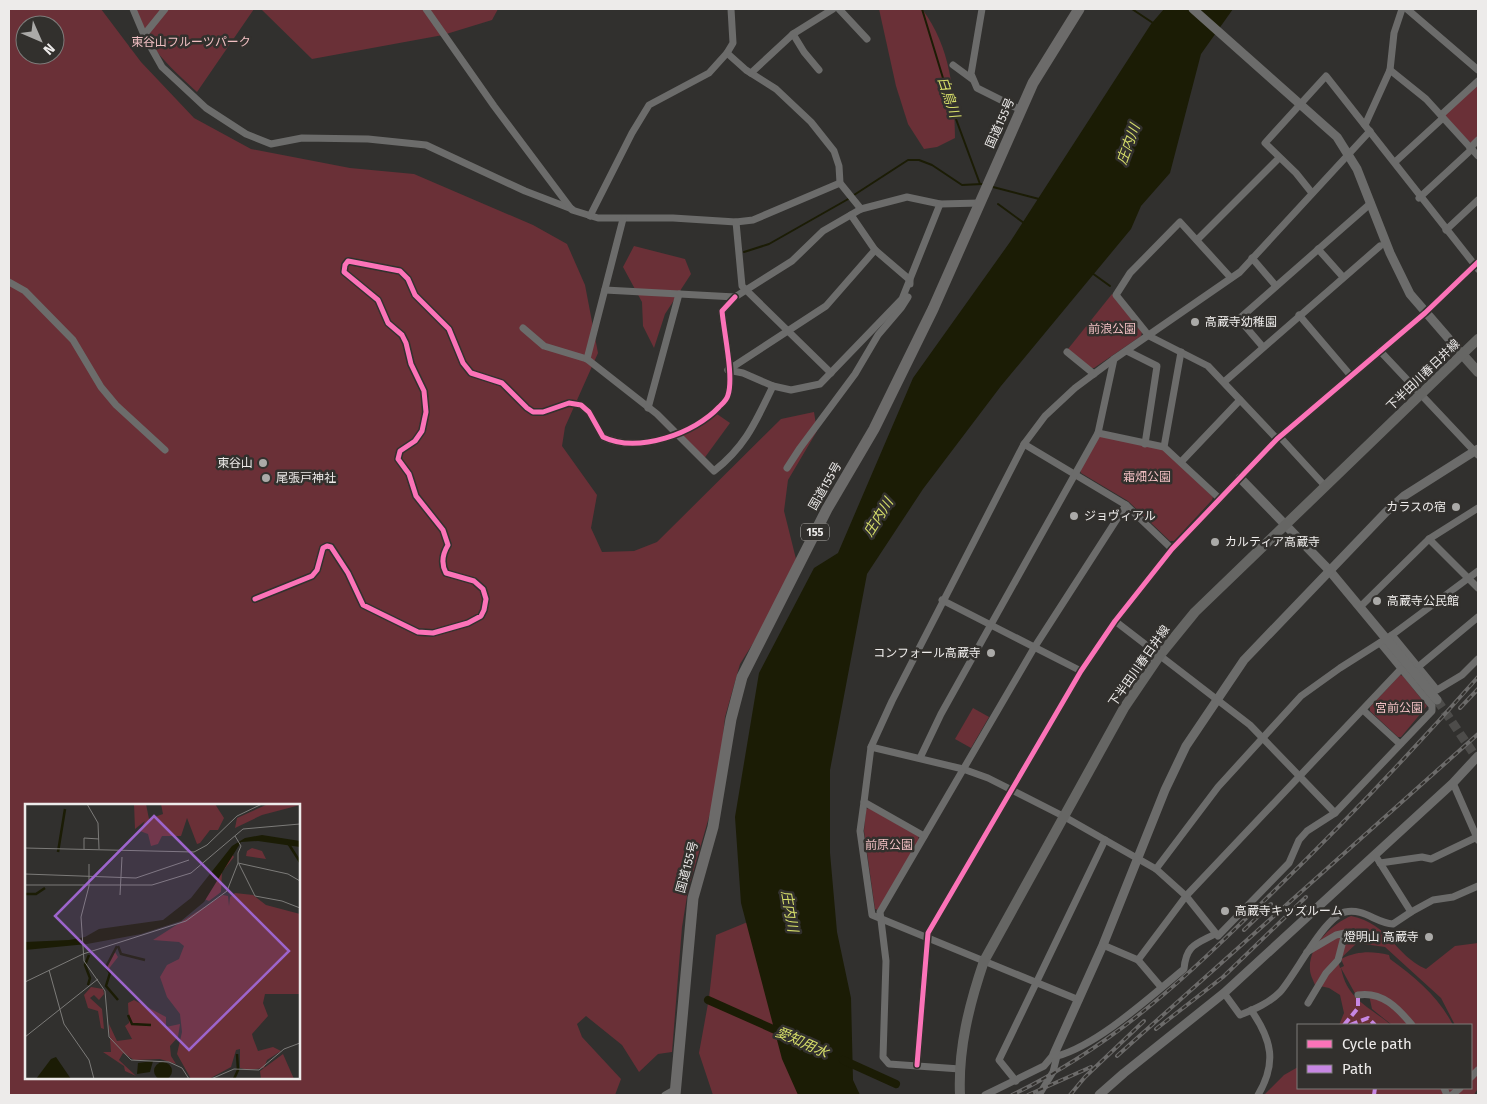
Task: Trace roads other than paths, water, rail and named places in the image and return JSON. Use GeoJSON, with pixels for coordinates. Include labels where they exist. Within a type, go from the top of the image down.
{"type":"FeatureCollection","features":[{"type":"Feature","properties":{"kind":"highway","name":"国道155号"},"geometry":{"type":"LineString","coordinates":[[671,1094],[691,906],[698,875],[713,827],[731,719],[742,677],[818,526],[874,429],[933,309],[1038,75],[1078,9]]}},
{"type":"Feature","properties":{"kind":"main road","name":"下半田川春日井線"},"geometry":{"type":"LineString","coordinates":[[960,1095],[960,1069],[967,1016],[984,962],[1124,708],[1160,655],[1195,612],[1478,339]]}},
{"type":"Feature","properties":{"kind":"main road"},"geometry":{"type":"LineString","coordinates":[[1462,354],[1478,372]]}},
{"type":"Feature","properties":{"kind":"street"},"geometry":{"type":"LineString","coordinates":[[133,9],[144,35],[162,67],[206,108],[246,134],[271,144],[302,138],[358,139],[426,145],[525,191],[572,210],[590,216],[623,219],[673,218],[736,222],[753,220],[840,183]]}},
{"type":"Feature","properties":{"kind":"street"},"geometry":{"type":"LineString","coordinates":[[144,35],[165,9]]}},
{"type":"Feature","properties":{"kind":"street"},"geometry":{"type":"LineString","coordinates":[[426,9],[494,106],[572,210]]}},
{"type":"Feature","properties":{"kind":"street"},"geometry":{"type":"LineString","coordinates":[[590,216],[628,141],[649,105],[709,73],[727,53],[733,44],[731,9]]}},
{"type":"Feature","properties":{"kind":"street"},"geometry":{"type":"LineString","coordinates":[[751,73],[793,34],[834,9]]}},
{"type":"Feature","properties":{"kind":"street"},"geometry":{"type":"LineString","coordinates":[[839,9],[867,39]]}},
{"type":"Feature","properties":{"kind":"street"},"geometry":{"type":"LineString","coordinates":[[982,9],[971,74],[972,79],[977,88],[1021,110]]}},
{"type":"Feature","properties":{"kind":"street"},"geometry":{"type":"LineString","coordinates":[[1193,9],[1337,137],[1349,153],[1390,253],[1410,294],[1462,354]]}},
{"type":"Feature","properties":{"kind":"street"},"geometry":{"type":"LineString","coordinates":[[1365,125],[1390,70],[1394,32],[1402,9]]}},
{"type":"Feature","properties":{"kind":"street"},"geometry":{"type":"LineString","coordinates":[[1407,9],[1478,70]]}},
{"type":"Feature","properties":{"kind":"street"},"geometry":{"type":"LineString","coordinates":[[793,34],[804,52],[820,70]]}},
{"type":"Feature","properties":{"kind":"street"},"geometry":{"type":"LineString","coordinates":[[727,53],[786,98],[829,143],[837,159],[840,183],[858,206]]}},
{"type":"Feature","properties":{"kind":"street"},"geometry":{"type":"LineString","coordinates":[[953,65],[972,79]]}},
{"type":"Feature","properties":{"kind":"street"},"geometry":{"type":"LineString","coordinates":[[1390,70],[1407,82],[1442,116],[1478,156]]}},
{"type":"Feature","properties":{"kind":"street"},"geometry":{"type":"LineString","coordinates":[[917,1065],[928,933],[1081,670],[1115,621],[1172,549],[1279,438],[1477,266],[1419,197],[1395,162],[1326,76],[1302,105],[1264,143],[1296,173],[1312,193]]}},
{"type":"Feature","properties":{"kind":"street"},"geometry":{"type":"LineString","coordinates":[[1395,162],[1478,81]]}},
{"type":"Feature","properties":{"kind":"street"},"geometry":{"type":"LineString","coordinates":[[1079,1000],[872,915],[860,831],[871,747],[942,600],[1024,444],[1045,416],[1114,359],[1231,278],[1252,258],[1370,131]]}},
{"type":"Feature","properties":{"kind":"street"},"geometry":{"type":"LineString","coordinates":[[1419,197],[1478,140]]}},
{"type":"Feature","properties":{"kind":"street"},"geometry":{"type":"LineString","coordinates":[[1197,240],[1279,158]]}},
{"type":"Feature","properties":{"kind":"street"},"geometry":{"type":"LineString","coordinates":[[255,599],[312,576],[317,570],[323,548],[327,546],[331,547],[348,574],[363,605],[411,630],[425,633],[444,630],[474,621],[481,616],[484,610],[486,599],[483,589],[474,581],[446,573],[443,567],[444,552],[448,545],[443,530],[416,496],[408,474],[398,459],[400,452],[415,441],[422,431],[426,412],[424,391],[411,364],[402,335],[388,323],[378,300],[344,272],[344,265],[348,261],[400,272],[408,279],[415,295],[449,329],[467,369],[471,373],[502,383],[533,412],[543,412],[569,403],[581,405],[589,412],[603,437],[609,440],[645,443],[701,424],[728,398],[731,385],[722,311],[735,296],[792,261],[823,231],[851,215],[858,206],[907,197],[940,204],[980,203]]}},
{"type":"Feature","properties":{"kind":"street"},"geometry":{"type":"LineString","coordinates":[[1446,230],[1478,200]]}},
{"type":"Feature","properties":{"kind":"street"},"geometry":{"type":"LineString","coordinates":[[1263,347],[1239,319],[1371,203]]}},
{"type":"Feature","properties":{"kind":"street"},"geometry":{"type":"LineString","coordinates":[[728,370],[743,373],[774,386],[791,390],[820,384],[902,299],[940,204]]}},
{"type":"Feature","properties":{"kind":"street"},"geometry":{"type":"LineString","coordinates":[[787,468],[855,374],[878,335],[906,301],[910,289],[910,280],[875,250],[851,215]]}},
{"type":"Feature","properties":{"kind":"street"},"geometry":{"type":"LineString","coordinates":[[587,359],[623,219]]}},
{"type":"Feature","properties":{"kind":"street"},"geometry":{"type":"LineString","coordinates":[[736,222],[742,286],[744,290],[789,330],[831,373]]}},
{"type":"Feature","properties":{"kind":"street"},"geometry":{"type":"LineString","coordinates":[[1231,278],[1180,222],[1130,273],[1116,295],[1148,336],[1208,366],[1325,486]]}},
{"type":"Feature","properties":{"kind":"street"},"geometry":{"type":"LineString","coordinates":[[1224,382],[1380,246]]}},
{"type":"Feature","properties":{"kind":"street"},"geometry":{"type":"LineString","coordinates":[[1318,249],[1343,278]]}},
{"type":"Feature","properties":{"kind":"street"},"geometry":{"type":"LineString","coordinates":[[728,370],[826,306],[875,250]]}},
{"type":"Feature","properties":{"kind":"street"},"geometry":{"type":"LineString","coordinates":[[1252,258],[1276,286]]}},
{"type":"Feature","properties":{"kind":"street"},"geometry":{"type":"LineString","coordinates":[[9,282],[25,291],[73,340],[101,387],[164,450]]}},
{"type":"Feature","properties":{"kind":"street"},"geometry":{"type":"LineString","coordinates":[[605,290],[735,296]]}},
{"type":"Feature","properties":{"kind":"street"},"geometry":{"type":"LineString","coordinates":[[648,408],[679,294]]}},
{"type":"Feature","properties":{"kind":"street"},"geometry":{"type":"LineString","coordinates":[[1299,315],[1351,376]]}},
{"type":"Feature","properties":{"kind":"street"},"geometry":{"type":"LineString","coordinates":[[523,328],[544,346],[587,359],[648,408],[714,471],[728,460],[747,439],[774,386]]}},
{"type":"Feature","properties":{"kind":"street"},"geometry":{"type":"LineString","coordinates":[[1127,351],[1157,366],[1145,444]]}},
{"type":"Feature","properties":{"kind":"street"},"geometry":{"type":"LineString","coordinates":[[1039,1095],[1053,1072],[1056,1055],[1104,945],[1165,790],[1186,746],[1217,697],[1244,660],[1404,496],[1477,452],[1380,351]]}},
{"type":"Feature","properties":{"kind":"street"},"geometry":{"type":"LineString","coordinates":[[1067,352],[1094,374]]}},
{"type":"Feature","properties":{"kind":"street"},"geometry":{"type":"LineString","coordinates":[[1164,447],[1180,352]]}},
{"type":"Feature","properties":{"kind":"street"},"geometry":{"type":"LineString","coordinates":[[920,758],[941,714],[1098,433],[1114,359]]}},
{"type":"Feature","properties":{"kind":"street"},"geometry":{"type":"LineString","coordinates":[[1181,462],[1240,400]]}},
{"type":"Feature","properties":{"kind":"street"},"geometry":{"type":"LineString","coordinates":[[1098,433],[1164,447],[1220,500]]}},
{"type":"Feature","properties":{"kind":"street"},"geometry":{"type":"LineString","coordinates":[[1024,444],[1126,505],[1172,549]]}},
{"type":"Feature","properties":{"kind":"street"},"geometry":{"type":"LineString","coordinates":[[1240,478],[1330,570],[1436,700]]}},
{"type":"Feature","properties":{"kind":"street"},"geometry":{"type":"LineString","coordinates":[[960,1069],[889,1064],[883,1056],[886,961],[880,912],[1034,648],[1126,505]]}},
{"type":"Feature","properties":{"kind":"street"},"geometry":{"type":"LineString","coordinates":[[1360,607],[1429,539],[1476,510],[1478,518]]}},
{"type":"Feature","properties":{"kind":"street"},"geometry":{"type":"LineString","coordinates":[[1429,539],[1478,588]]}},
{"type":"Feature","properties":{"kind":"street"},"geometry":{"type":"LineString","coordinates":[[1156,869],[1218,787],[1301,696],[1340,668],[1386,639],[1478,571]]}},
{"type":"Feature","properties":{"kind":"street"},"geometry":{"type":"LineString","coordinates":[[942,600],[1081,670]]}},
{"type":"Feature","properties":{"kind":"street"},"geometry":{"type":"LineString","coordinates":[[1418,667],[1478,617]]}},
{"type":"Feature","properties":{"kind":"street"},"geometry":{"type":"LineString","coordinates":[[1115,621],[1217,697],[1264,737],[1335,813]]}},
{"type":"Feature","properties":{"kind":"street"},"geometry":{"type":"LineString","coordinates":[[1386,639],[1418,667],[1437,690],[1462,675],[1478,659]]}},
{"type":"Feature","properties":{"kind":"street"},"geometry":{"type":"LineString","coordinates":[[986,1095],[1044,1066],[1056,1055],[1070,1052],[1099,1034],[1184,969],[1185,954],[1193,946],[1215,934],[1218,936],[1289,863],[1299,840],[1307,831],[1335,813],[1432,711],[1432,706],[1401,669],[1386,639]]}},
{"type":"Feature","properties":{"kind":"street"},"geometry":{"type":"LineString","coordinates":[[1138,960],[1186,896],[1401,669]]}},
{"type":"Feature","properties":{"kind":"street"},"geometry":{"type":"LineString","coordinates":[[1363,710],[1400,744]]}},
{"type":"Feature","properties":{"kind":"street"},"geometry":{"type":"LineString","coordinates":[[871,747],[963,769],[1013,789],[1063,816],[1156,869],[1186,896],[1215,934]]}},
{"type":"Feature","properties":{"kind":"street"},"geometry":{"type":"LineString","coordinates":[[1099,1095],[1224,993],[1377,859],[1478,756]]}},
{"type":"Feature","properties":{"kind":"street"},"geometry":{"type":"LineString","coordinates":[[1377,859],[1422,857],[1431,859],[1478,839],[1453,783]]}},
{"type":"Feature","properties":{"kind":"street"},"geometry":{"type":"LineString","coordinates":[[864,802],[924,836]]}},
{"type":"Feature","properties":{"kind":"street"},"geometry":{"type":"LineString","coordinates":[[1016,1081],[999,1060],[1034,982],[1104,840]]}},
{"type":"Feature","properties":{"kind":"street"},"geometry":{"type":"LineString","coordinates":[[1377,859],[1410,912]]}},
{"type":"Feature","properties":{"kind":"street"},"geometry":{"type":"LineString","coordinates":[[1224,993],[1240,1015],[1269,1002],[1280,992],[1307,952],[1337,915],[1355,911],[1393,924],[1410,912],[1433,900],[1453,897],[1478,886]]}},
{"type":"Feature","properties":{"kind":"street"},"geometry":{"type":"LineString","coordinates":[[1307,952],[1336,935],[1345,933],[1340,963],[1326,973],[1308,1003]]}},
{"type":"Feature","properties":{"kind":"street"},"geometry":{"type":"LineString","coordinates":[[1104,945],[1138,960],[1161,987]]}},
{"type":"Feature","properties":{"kind":"street"},"geometry":{"type":"LineString","coordinates":[[1358,995],[1371,993],[1386,1001],[1411,1024]]}},
{"type":"Feature","properties":{"kind":"street"},"geometry":{"type":"LineString","coordinates":[[1251,1010],[1263,1027],[1270,1046],[1267,1077],[1258,1095]]}},
{"type":"Feature","properties":{"kind":"water","name":"庄内川"},"geometry":{"type":"Polygon","coordinates":[[[1164,9],[1233,9],[1201,54],[1170,173],[1141,206],[1131,229],[1001,386],[923,489],[867,574],[830,770],[830,853],[837,932],[851,998],[853,1080],[860,1095],[798,1095],[782,1059],[741,903],[735,817],[759,673],[814,568],[838,553],[913,378],[1010,242],[1151,24],[1164,9]]]}},
{"type":"Feature","properties":{"kind":"waterway","name":"白鳥川"},"geometry":{"type":"LineString","coordinates":[[922,9],[953,111],[980,184]]}},
{"type":"Feature","properties":{"kind":"waterway"},"geometry":{"type":"LineString","coordinates":[[1132,9],[1153,23]]}},
{"type":"Feature","properties":{"kind":"waterway"},"geometry":{"type":"LineString","coordinates":[[854,195],[908,160],[919,160],[932,165],[962,185],[982,184]]}},
{"type":"Feature","properties":{"kind":"waterway","name":"白鳥川"},"geometry":{"type":"LineString","coordinates":[[993,187],[1039,199]]}},
{"type":"Feature","properties":{"kind":"waterway"},"geometry":{"type":"LineString","coordinates":[[744,252],[769,244],[850,198]]}},
{"type":"Feature","properties":{"kind":"waterway"},"geometry":{"type":"LineString","coordinates":[[998,204],[1024,223]]}},
{"type":"Feature","properties":{"kind":"waterway"},"geometry":{"type":"LineString","coordinates":[[1092,273],[1110,286]]}},
{"type":"Feature","properties":{"kind":"waterway","name":"愛知用水"},"geometry":{"type":"LineString","coordinates":[[708,1000],[782,1033]]}},
{"type":"Feature","properties":{"kind":"waterway","name":"愛知用水"},"geometry":{"type":"LineString","coordinates":[[843,1060],[896,1084]]}},
{"type":"Feature","properties":{"kind":"tunnel"},"geometry":{"type":"LineString","coordinates":[[1437,700],[1478,760]]}},
{"type":"Feature","properties":{"kind":"railway"},"geometry":{"type":"LineString","coordinates":[[1012,1095],[1086,1053],[1150,1006],[1180,980],[1297,869],[1428,733],[1478,677]]}},
{"type":"Feature","properties":{"kind":"railway"},"geometry":{"type":"LineString","coordinates":[[1460,708],[1478,689]]}},
{"type":"Feature","properties":{"kind":"railway"},"geometry":{"type":"LineString","coordinates":[[1117,1056],[1478,734]]}},
{"type":"Feature","properties":{"kind":"railway"},"geometry":{"type":"LineString","coordinates":[[1156,1029],[1223,977],[1306,897]]}},
{"type":"Feature","properties":{"kind":"railway"},"geometry":{"type":"LineString","coordinates":[[1244,930],[1271,904]]}},
{"type":"Feature","properties":{"kind":"railway"},"geometry":{"type":"LineString","coordinates":[[1070,1095],[1085,1077],[1144,1021]]}},
{"type":"Feature","properties":{"kind":"railway"},"geometry":{"type":"LineString","coordinates":[[1028,1095],[1091,1067]]}},
{"type":"Feature","properties":{"kind":"place","name":"高蔵寺幼稚園"},"geometry":{"type":"Point","coordinates":[1195,322]}},
{"type":"Feature","properties":{"kind":"place","name":"東谷山"},"geometry":{"type":"Point","coordinates":[263,463]}},
{"type":"Feature","properties":{"kind":"place","name":"尾張戸神社"},"geometry":{"type":"Point","coordinates":[266,478]}},
{"type":"Feature","properties":{"kind":"place","name":"カラスの宿"},"geometry":{"type":"Point","coordinates":[1456,507]}},
{"type":"Feature","properties":{"kind":"place","name":"ジョヴィアル"},"geometry":{"type":"Point","coordinates":[1074,516]}},
{"type":"Feature","properties":{"kind":"place","name":"カルティア高蔵寺"},"geometry":{"type":"Point","coordinates":[1215,542]}},
{"type":"Feature","properties":{"kind":"place","name":"高蔵寺公民館"},"geometry":{"type":"Point","coordinates":[1377,601]}},
{"type":"Feature","properties":{"kind":"place","name":"コンフォール高蔵寺"},"geometry":{"type":"Point","coordinates":[991,653]}},
{"type":"Feature","properties":{"kind":"place","name":"高蔵寺キッズルーム"},"geometry":{"type":"Point","coordinates":[1225,911]}},
{"type":"Feature","properties":{"kind":"place","name":"燈明山 高蔵寺"},"geometry":{"type":"Point","coordinates":[1429,937]}},
{"type":"Feature","properties":{"kind":"park label","name":"東谷山フルーツパーク"},"geometry":{"type":"Point","coordinates":[191,42]}},
{"type":"Feature","properties":{"kind":"park label","name":"前浪公園"},"geometry":{"type":"Point","coordinates":[1112,329]}},
{"type":"Feature","properties":{"kind":"park label","name":"霜畑公園"},"geometry":{"type":"Point","coordinates":[1147,477]}},
{"type":"Feature","properties":{"kind":"park label","name":"宮前公園"},"geometry":{"type":"Point","coordinates":[1399,708]}},
{"type":"Feature","properties":{"kind":"park label","name":"前原公園"},"geometry":{"type":"Point","coordinates":[889,845]}}]}
